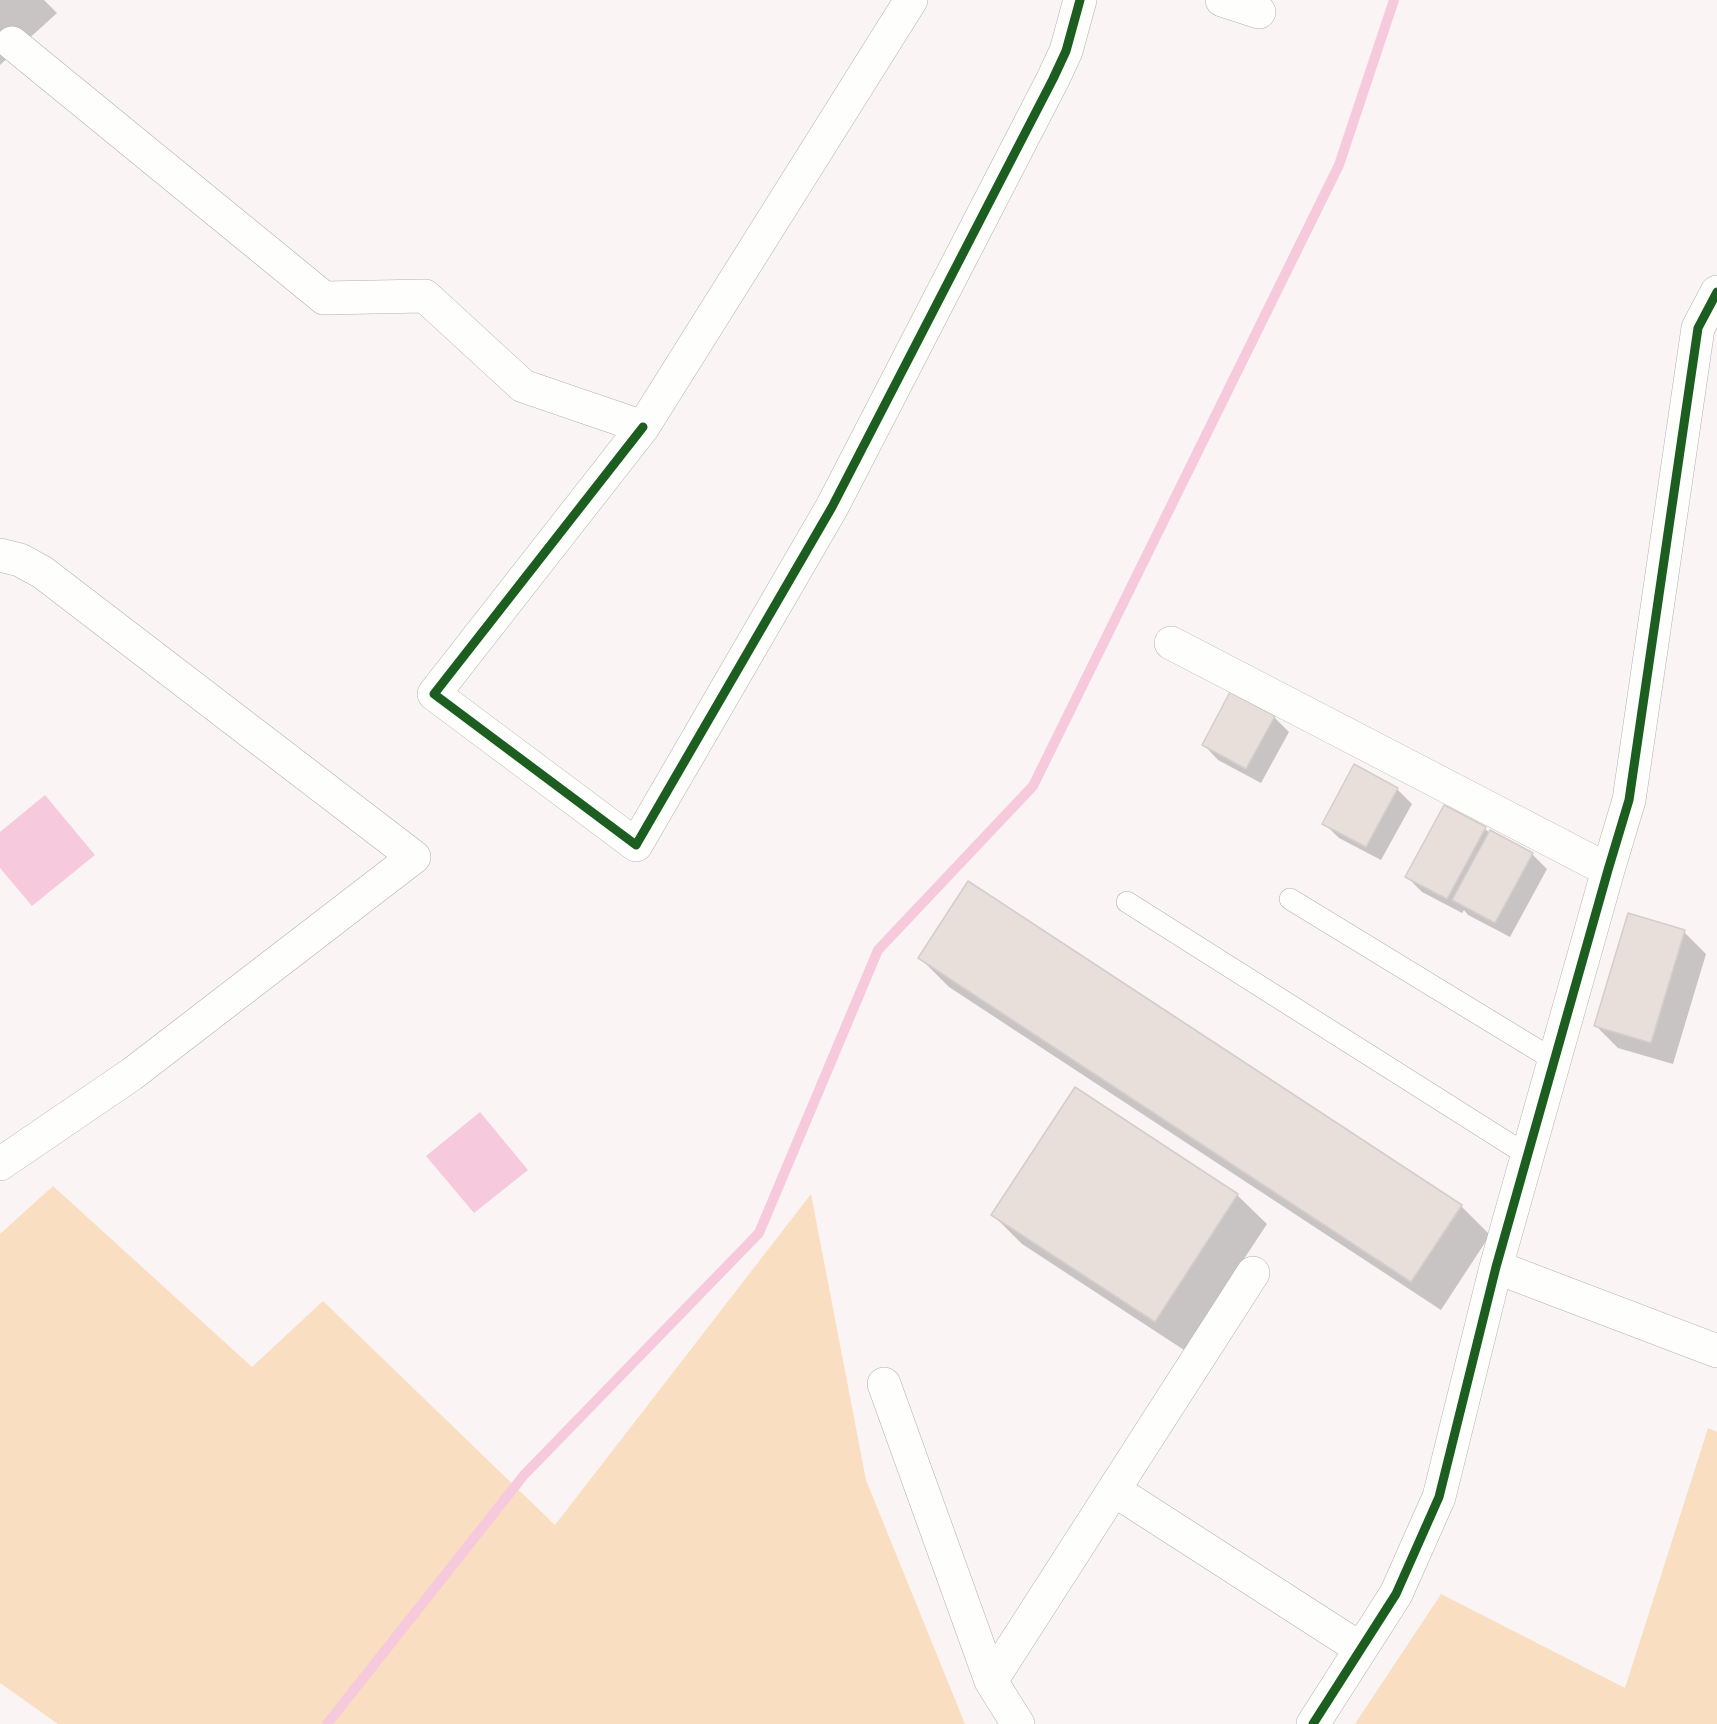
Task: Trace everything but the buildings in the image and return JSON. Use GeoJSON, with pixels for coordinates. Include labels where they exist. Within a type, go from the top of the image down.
{"type":"FeatureCollection","features":[{"type":"Feature","properties":{"kind":"street"},"geometry":{"type":"LineString","coordinates":[[911,0],[643,427],[434,694],[636,845],[832,507],[1053,79],[1066,51],[1080,0]]}},
{"type":"Feature","properties":{"kind":"street"},"geometry":{"type":"LineString","coordinates":[[1222,0],[1259,12]]}},
{"type":"Feature","properties":{"kind":"street"},"geometry":{"type":"LineString","coordinates":[[12,43],[324,298],[425,296],[523,386],[643,427]]}},
{"type":"Feature","properties":{"kind":"street"},"geometry":{"type":"LineString","coordinates":[[1313,1724],[1396,1594],[1439,1497],[1496,1267],[1629,800],[1698,328],[1717,292]]}},
{"type":"Feature","properties":{"kind":"street"},"geometry":{"type":"LineString","coordinates":[[0,555],[20,560],[42,572],[414,857],[132,1074],[0,1164]]}},
{"type":"Feature","properties":{"kind":"street"},"geometry":{"type":"LineString","coordinates":[[1171,643],[1608,870]]}},
{"type":"Feature","properties":{"kind":"street"},"geometry":{"type":"LineString","coordinates":[[1496,1267],[1717,1351]]}},
{"type":"Feature","properties":{"kind":"street"},"geometry":{"type":"LineString","coordinates":[[992,1681],[1253,1273]]}},
{"type":"Feature","properties":{"kind":"street"},"geometry":{"type":"LineString","coordinates":[[884,1384],[992,1681],[1018,1724]]}},
{"type":"Feature","properties":{"kind":"street"},"geometry":{"type":"LineString","coordinates":[[1114,1490],[1361,1649]]}},
{"type":"Feature","properties":{"kind":"lane"},"geometry":{"type":"LineString","coordinates":[[1290,899],[1554,1060]]}},
{"type":"Feature","properties":{"kind":"lane"},"geometry":{"type":"LineString","coordinates":[[1127,902],[1527,1155]]}},
{"type":"Feature","properties":{"kind":"shaded area"},"geometry":{"type":"Polygon","coordinates":[[[45,795],[95,855],[32,906],[0,868],[0,832],[45,795]]]}},
{"type":"Feature","properties":{"kind":"shaded area"},"geometry":{"type":"Polygon","coordinates":[[[480,1112],[528,1170],[474,1213],[426,1156],[480,1112]]]}},
{"type":"Feature","properties":{"kind":"shaded area"},"geometry":{"type":"Polygon","coordinates":[[[53,1186],[252,1367],[323,1301],[555,1525],[811,1194],[866,1480],[965,1724],[58,1724],[0,1683],[0,1234],[53,1186]]]}},
{"type":"Feature","properties":{"kind":"shaded area"},"geometry":{"type":"Polygon","coordinates":[[[1708,1428],[1717,1432],[1717,1724],[1355,1724],[1441,1594],[1625,1688],[1708,1428]]]}},
{"type":"Feature","properties":{"kind":"waterway"},"geometry":{"type":"LineString","coordinates":[[327,1724],[524,1475],[759,1233],[878,950],[1033,786],[1339,165],[1394,0]]}},
{"type":"Feature","properties":{"kind":"cycle path"},"geometry":{"type":"LineString","coordinates":[[643,427],[434,694],[636,845],[832,507],[1053,79],[1066,51],[1080,0]]}},
{"type":"Feature","properties":{"kind":"cycle path"},"geometry":{"type":"LineString","coordinates":[[1313,1724],[1396,1594],[1439,1497],[1496,1267],[1629,800],[1698,328],[1717,292]]}}]}
